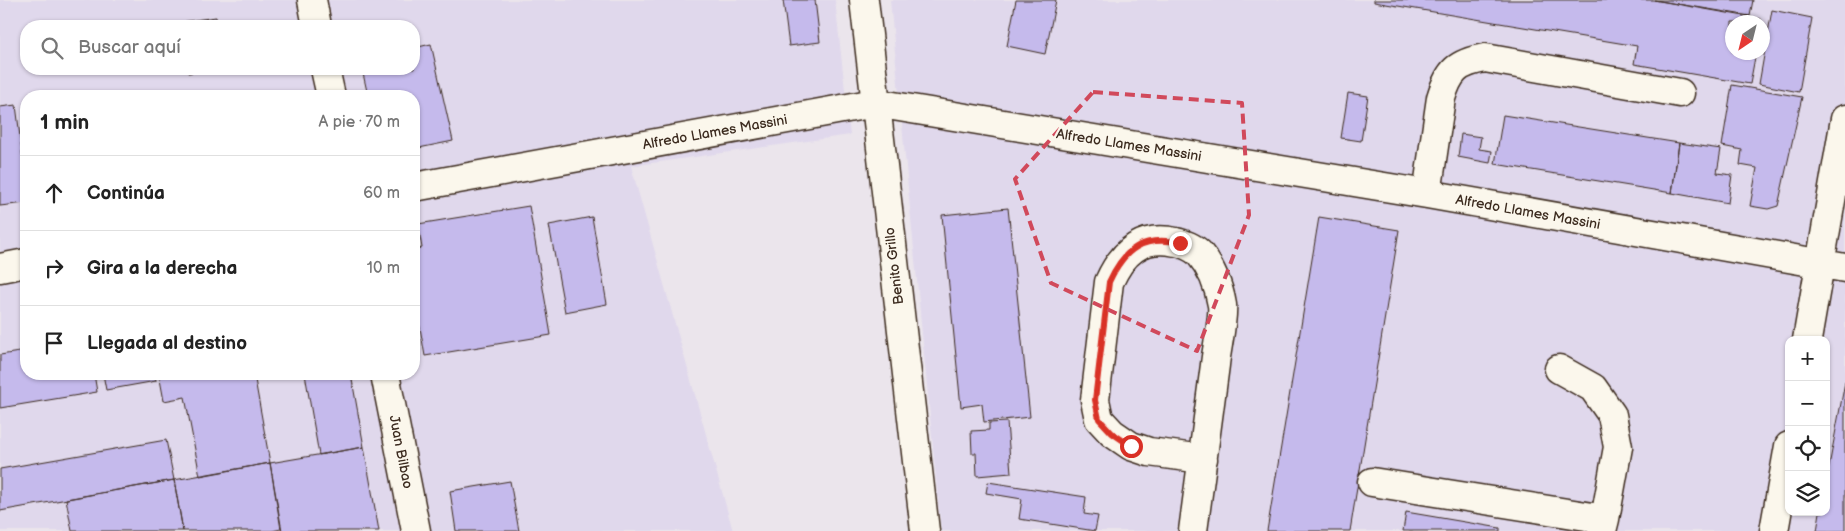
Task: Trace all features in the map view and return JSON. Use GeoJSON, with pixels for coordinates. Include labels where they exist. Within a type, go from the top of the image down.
{"type":"FeatureCollection","features":[{"type":"Feature","properties":{"kind":"street"},"geometry":{"type":"LineString","coordinates":[[312,0],[316,20]]}},
{"type":"Feature","properties":{"kind":"street","name":"Benito Grillo"},"geometry":{"type":"LineString","coordinates":[[864,0],[925,531]]}},
{"type":"Feature","properties":{"kind":"street"},"geometry":{"type":"LineString","coordinates":[[1427,194],[1442,98],[1446,84],[1455,70],[1468,61],[1485,58],[1680,93]]}},
{"type":"Feature","properties":{"kind":"street"},"geometry":{"type":"LineString","coordinates":[[326,75],[329,90]]}},
{"type":"Feature","properties":{"kind":"street","name":"Alfredo Llames Massini"},"geometry":{"type":"LineString","coordinates":[[420,186],[875,103],[1427,194],[1832,266]]}},
{"type":"Feature","properties":{"kind":"street"},"geometry":{"type":"LineString","coordinates":[[1808,336],[1832,266],[1845,119]]}},
{"type":"Feature","properties":{"kind":"street"},"geometry":{"type":"LineString","coordinates":[[1193,531],[1203,459],[1222,306],[1214,277],[1198,252],[1180,243],[1166,240],[1146,241],[1123,258],[1116,266],[1109,282],[1095,400],[1099,419],[1112,433],[1131,446],[1149,452],[1203,459]]}},
{"type":"Feature","properties":{"kind":"street"},"geometry":{"type":"LineString","coordinates":[[0,268],[20,264]]}},
{"type":"Feature","properties":{"kind":"street"},"geometry":{"type":"LineString","coordinates":[[1372,482],[1603,525],[1618,447],[1612,415],[1594,388],[1559,369]]}},
{"type":"Feature","properties":{"kind":"street","name":"Juan Bilbao"},"geometry":{"type":"LineString","coordinates":[[386,380],[416,531]]}},
{"type":"Feature","properties":{"kind":"street"},"geometry":{"type":"LineString","coordinates":[[1774,531],[1785,469]]}},
{"type":"Feature","properties":{"kind":"highlighted area"},"geometry":{"type":"Polygon","coordinates":[[[1093,92],[1242,103],[1249,215],[1197,351],[1051,283],[1015,179],[1093,92]]]}},
{"type":"Feature","properties":{"kind":"shaded area"},"geometry":{"type":"Polygon","coordinates":[[[0,0],[835,0],[850,135],[631,166],[733,531],[0,531],[0,0]]]}},
{"type":"Feature","properties":{"kind":"shaded area"},"geometry":{"type":"Polygon","coordinates":[[[890,0],[1845,0],[1845,531],[941,531],[890,0]]]}},
{"type":"Feature","properties":{"kind":"building"},"geometry":{"type":"Polygon","coordinates":[[[783,0],[815,0],[820,42],[789,46],[783,0]]]}},
{"type":"Feature","properties":{"kind":"building"},"geometry":{"type":"Polygon","coordinates":[[[1016,0],[1056,0],[1045,54],[1007,46],[1016,0]]]}},
{"type":"Feature","properties":{"kind":"building"},"geometry":{"type":"Polygon","coordinates":[[[1374,0],[1654,0],[1738,15],[1725,15],[1725,60],[1754,60],[1750,84],[1634,64],[1637,46],[1374,2],[1374,0]]]}},
{"type":"Feature","properties":{"kind":"building"},"geometry":{"type":"Polygon","coordinates":[[[1654,0],[1753,0],[1750,15],[1654,0]]]}},
{"type":"Feature","properties":{"kind":"building"},"geometry":{"type":"Polygon","coordinates":[[[1772,10],[1812,18],[1799,92],[1759,84],[1763,60],[1770,60],[1770,21],[1772,10]]]}},
{"type":"Feature","properties":{"kind":"building"},"geometry":{"type":"Polygon","coordinates":[[[216,17],[216,20],[195,20],[216,17]]]}},
{"type":"Feature","properties":{"kind":"building"},"geometry":{"type":"Polygon","coordinates":[[[431,44],[453,141],[420,148],[420,90],[367,90],[363,75],[420,75],[420,47],[431,44]]]}},
{"type":"Feature","properties":{"kind":"building"},"geometry":{"type":"Polygon","coordinates":[[[1732,85],[1802,97],[1778,206],[1768,209],[1750,206],[1757,168],[1740,165],[1742,150],[1722,146],[1732,85]]]}},
{"type":"Feature","properties":{"kind":"building"},"geometry":{"type":"Polygon","coordinates":[[[1348,93],[1368,96],[1361,141],[1341,138],[1348,93]]]}},
{"type":"Feature","properties":{"kind":"building"},"geometry":{"type":"Polygon","coordinates":[[[16,105],[20,137],[20,204],[0,206],[0,107],[16,105]]]}},
{"type":"Feature","properties":{"kind":"building"},"geometry":{"type":"Polygon","coordinates":[[[1503,115],[1679,143],[1672,193],[1495,164],[1503,115]]]}},
{"type":"Feature","properties":{"kind":"building"},"geometry":{"type":"Polygon","coordinates":[[[1461,134],[1481,137],[1479,149],[1492,151],[1490,163],[1458,157],[1461,134]]]}},
{"type":"Feature","properties":{"kind":"building"},"geometry":{"type":"Polygon","coordinates":[[[1679,143],[1721,149],[1717,173],[1732,175],[1728,203],[1672,193],[1679,143]]]}},
{"type":"Feature","properties":{"kind":"building"},"geometry":{"type":"Polygon","coordinates":[[[529,206],[551,335],[425,356],[420,328],[420,248],[422,248],[420,224],[529,206]]]}},
{"type":"Feature","properties":{"kind":"building"},"geometry":{"type":"Polygon","coordinates":[[[1008,208],[1030,417],[984,422],[982,404],[961,407],[942,215],[1008,208]]]}},
{"type":"Feature","properties":{"kind":"building"},"geometry":{"type":"Polygon","coordinates":[[[592,217],[607,304],[565,312],[549,225],[592,217]]]}},
{"type":"Feature","properties":{"kind":"building"},"geometry":{"type":"Polygon","coordinates":[[[1319,217],[1399,230],[1350,531],[1267,531],[1319,217]]]}},
{"type":"Feature","properties":{"kind":"building"},"geometry":{"type":"Polygon","coordinates":[[[20,352],[20,380],[95,380],[97,392],[0,408],[0,355],[20,352]]]}},
{"type":"Feature","properties":{"kind":"building"},"geometry":{"type":"Polygon","coordinates":[[[104,380],[156,380],[156,381],[106,390],[104,380]]]}},
{"type":"Feature","properties":{"kind":"building"},"geometry":{"type":"Polygon","coordinates":[[[160,380],[255,380],[270,463],[200,476],[185,397],[164,401],[160,380]]]}},
{"type":"Feature","properties":{"kind":"building"},"geometry":{"type":"Polygon","coordinates":[[[306,380],[352,380],[364,447],[319,455],[306,380]]]}},
{"type":"Feature","properties":{"kind":"building"},"geometry":{"type":"Polygon","coordinates":[[[1845,382],[1845,531],[1817,531],[1819,516],[1830,516],[1830,461],[1845,382]]]}},
{"type":"Feature","properties":{"kind":"building"},"geometry":{"type":"Polygon","coordinates":[[[1007,422],[1011,473],[977,476],[976,453],[972,453],[971,431],[989,430],[989,423],[1007,422]]]}},
{"type":"Feature","properties":{"kind":"building"},"geometry":{"type":"Polygon","coordinates":[[[166,440],[174,480],[0,511],[0,469],[166,440]]]}},
{"type":"Feature","properties":{"kind":"building"},"geometry":{"type":"Polygon","coordinates":[[[364,447],[379,531],[282,531],[270,463],[364,447]]]}},
{"type":"Feature","properties":{"kind":"building"},"geometry":{"type":"Polygon","coordinates":[[[270,463],[281,529],[272,531],[183,531],[174,480],[270,463]]]}},
{"type":"Feature","properties":{"kind":"building"},"geometry":{"type":"Polygon","coordinates":[[[174,480],[183,531],[72,531],[66,499],[174,480]]]}},
{"type":"Feature","properties":{"kind":"building"},"geometry":{"type":"Polygon","coordinates":[[[510,481],[519,531],[456,531],[450,491],[510,481]]]}},
{"type":"Feature","properties":{"kind":"building"},"geometry":{"type":"Polygon","coordinates":[[[988,482],[1086,497],[1084,514],[1098,516],[1095,531],[1019,519],[1022,499],[986,493],[988,482]]]}},
{"type":"Feature","properties":{"kind":"building"},"geometry":{"type":"Polygon","coordinates":[[[1406,512],[1500,528],[1500,531],[1403,531],[1406,512]]]}},
{"type":"Feature","properties":{"kind":"route"},"geometry":{"type":"LineString","coordinates":[[1131,446],[1112,433],[1099,419],[1095,400],[1109,282],[1116,266],[1130,251],[1146,241],[1166,240],[1180,243]]}}]}
